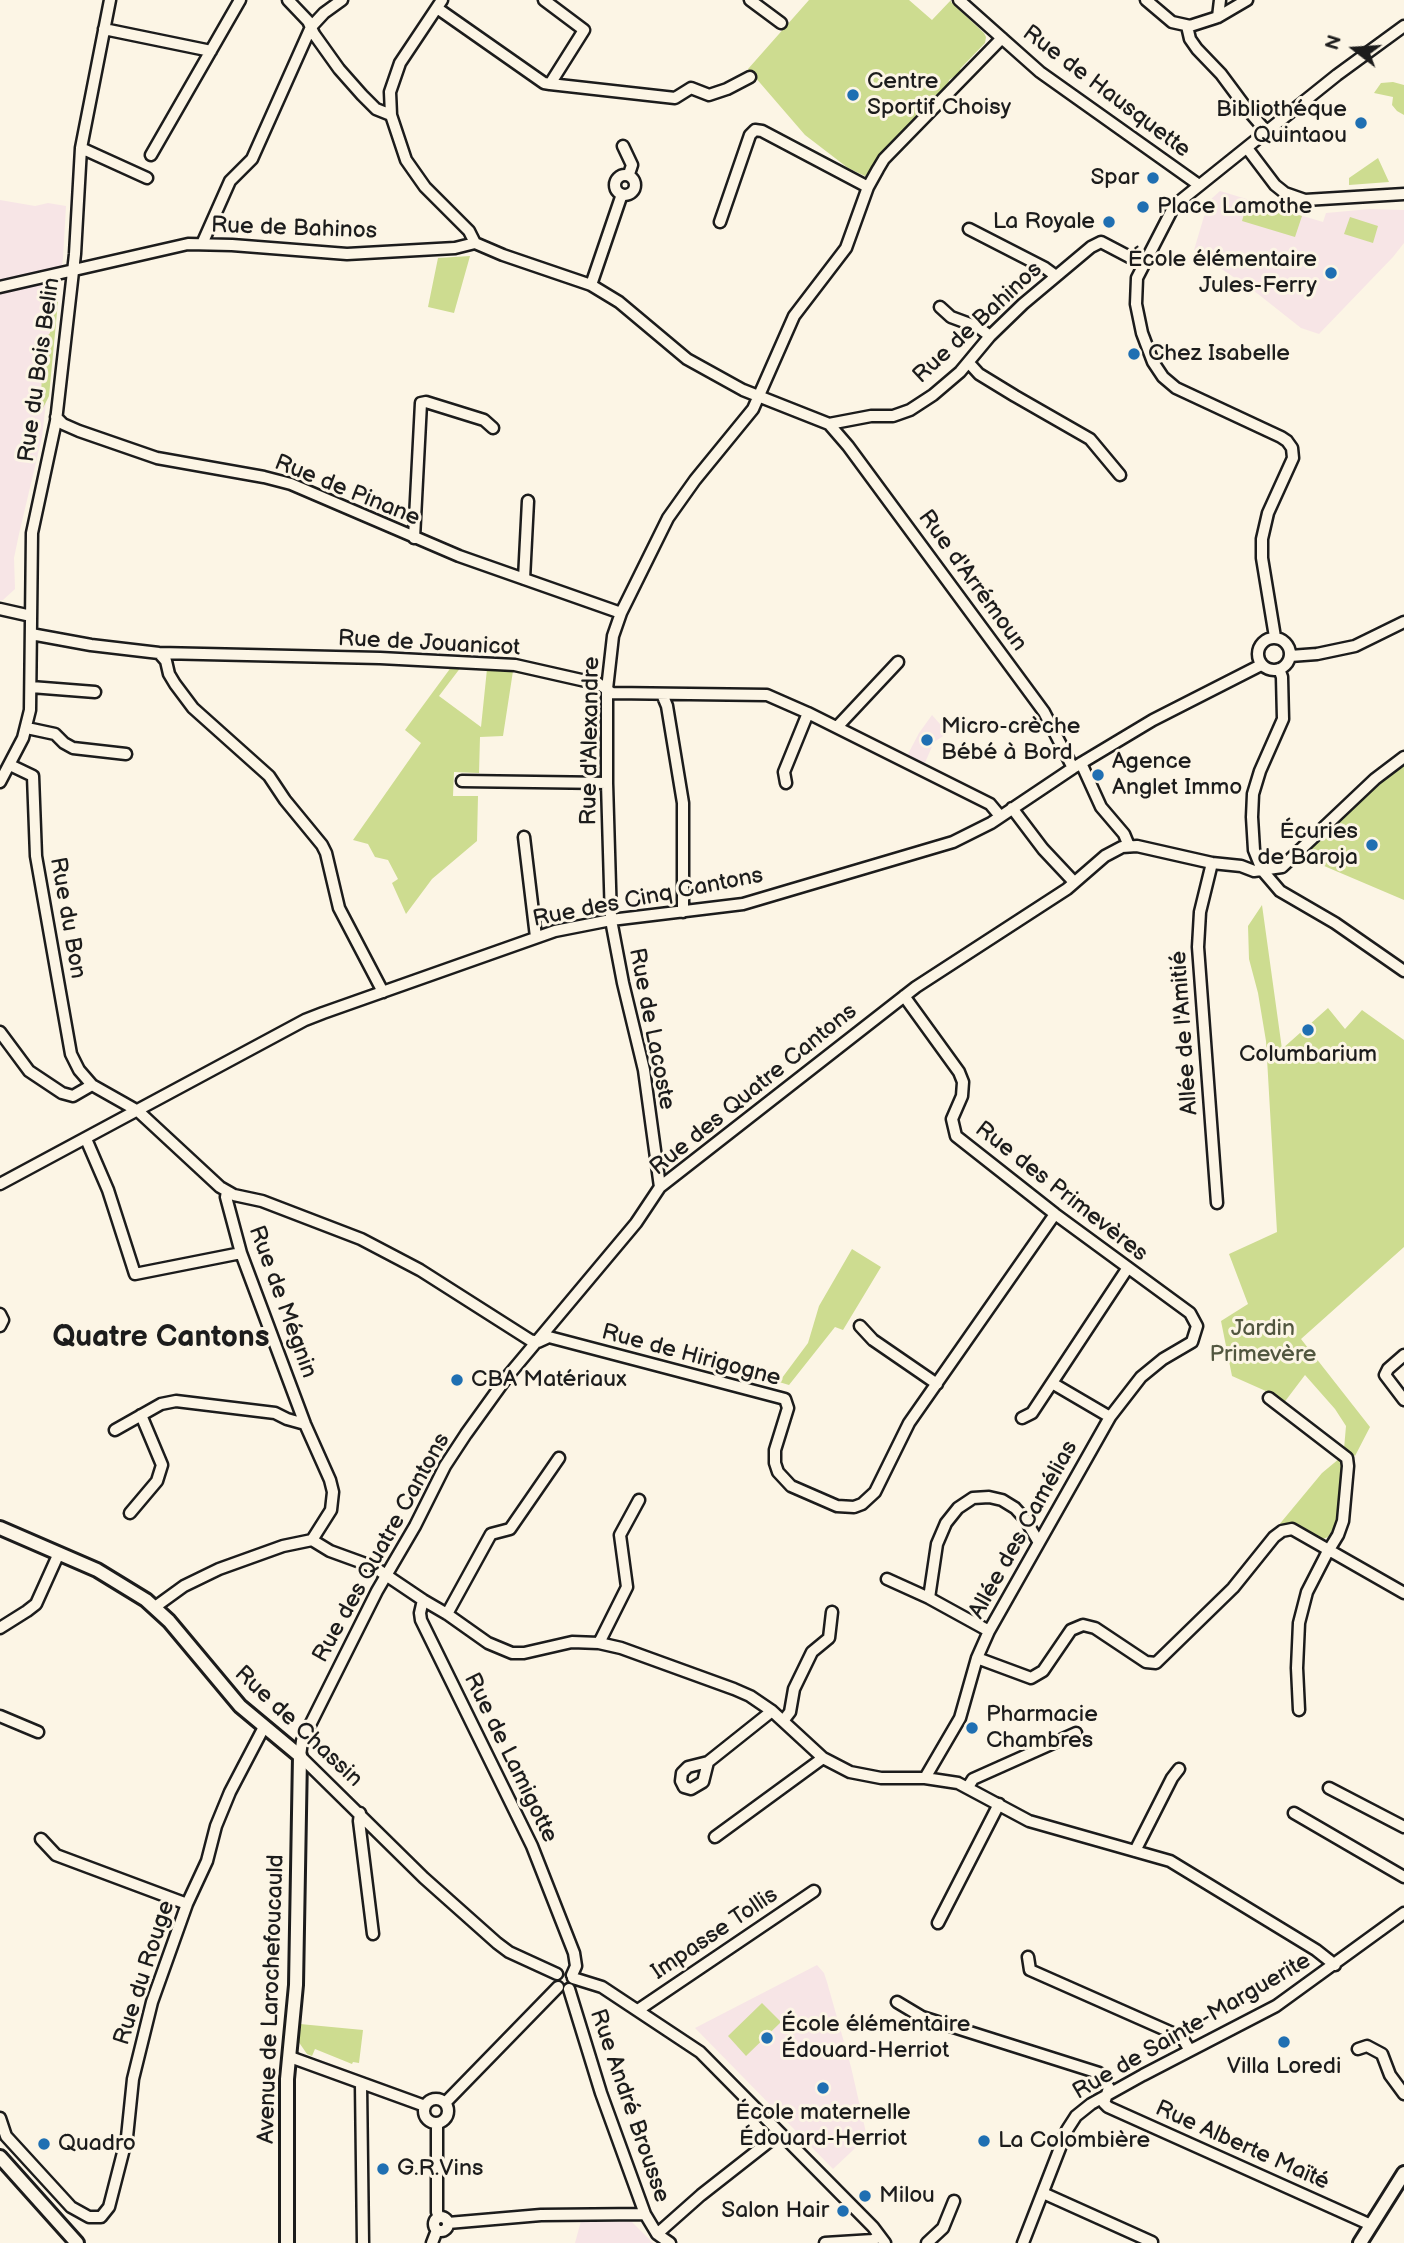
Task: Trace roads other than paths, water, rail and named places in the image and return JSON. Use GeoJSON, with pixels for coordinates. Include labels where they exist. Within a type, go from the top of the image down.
{"type":"FeatureCollection","features":[{"type":"Feature","properties":{"kind":"main road","name":"Rue de Chassin"},"geometry":{"type":"LineString","coordinates":[[0,1528],[97,1570],[155,1607],[187,1642],[221,1686],[264,1727],[300,1756]]}},
{"type":"Feature","properties":{"kind":"main road","name":"Avenue de Larochefoucauld"},"geometry":{"type":"LineString","coordinates":[[287,2243],[287,2079],[296,1985],[300,1756]]}},
{"type":"Feature","properties":{"kind":"main road"},"geometry":{"type":"LineString","coordinates":[[0,2157],[77,2243]]}},
{"type":"Feature","properties":{"kind":"main road"},"geometry":{"type":"LineString","coordinates":[[1360,2243],[1404,2173]]}},
{"type":"Feature","properties":{"kind":"street","name":"Rue du Bois Belin"},"geometry":{"type":"LineString","coordinates":[[0,782],[27,728],[31,687],[32,533],[56,417],[73,269],[82,148],[110,0]]}},
{"type":"Feature","properties":{"kind":"street"},"geometry":{"type":"LineString","coordinates":[[151,155],[240,0]]}},
{"type":"Feature","properties":{"kind":"street"},"geometry":{"type":"LineString","coordinates":[[288,0],[311,27],[313,34],[339,69],[362,95],[376,109],[391,115]]}},
{"type":"Feature","properties":{"kind":"street"},"geometry":{"type":"LineString","coordinates":[[202,244],[230,181],[251,159],[311,27],[342,0]]}},
{"type":"Feature","properties":{"kind":"street"},"geometry":{"type":"LineString","coordinates":[[544,0],[584,30],[550,84]]}},
{"type":"Feature","properties":{"kind":"street"},"geometry":{"type":"LineString","coordinates":[[750,0],[781,23]]}},
{"type":"Feature","properties":{"kind":"street","name":"Rue de Hausquette"},"geometry":{"type":"LineString","coordinates":[[959,0],[1064,90],[1199,185]]}},
{"type":"Feature","properties":{"kind":"street"},"geometry":{"type":"LineString","coordinates":[[1146,0],[1172,22],[1186,26],[1219,16],[1247,0]]}},
{"type":"Feature","properties":{"kind":"street"},"geometry":{"type":"LineString","coordinates":[[1219,16],[1220,0]]}},
{"type":"Feature","properties":{"kind":"street"},"geometry":{"type":"LineString","coordinates":[[750,77],[709,95],[691,88],[676,97],[544,83],[440,4],[400,64],[390,92],[391,115],[406,160],[425,187],[469,231],[475,243],[591,285],[618,302],[687,359],[760,397],[829,424]]}},
{"type":"Feature","properties":{"kind":"street"},"geometry":{"type":"LineString","coordinates":[[1186,26],[1197,49],[1221,74],[1266,131]]}},
{"type":"Feature","properties":{"kind":"street"},"geometry":{"type":"LineString","coordinates":[[1275,637],[1262,558],[1262,539],[1268,513],[1293,458],[1292,448],[1281,437],[1176,388],[1163,377],[1153,362],[1142,333],[1136,304],[1137,278],[1173,208],[1266,131],[1404,26]]}},
{"type":"Feature","properties":{"kind":"street"},"geometry":{"type":"LineString","coordinates":[[104,29],[211,51]]}},
{"type":"Feature","properties":{"kind":"street","name":"Rue d'Alexandre"},"geometry":{"type":"LineString","coordinates":[[611,920],[607,689],[613,636],[621,612],[668,518],[760,397],[794,316],[846,248],[867,187],[884,159],[1002,38]]}},
{"type":"Feature","properties":{"kind":"street"},"geometry":{"type":"LineString","coordinates":[[720,222],[750,135],[755,130],[762,131],[867,187]]}},
{"type":"Feature","properties":{"kind":"street"},"geometry":{"type":"LineString","coordinates":[[621,197],[636,188],[629,174],[632,165],[623,146]]}},
{"type":"Feature","properties":{"kind":"street"},"geometry":{"type":"LineString","coordinates":[[82,148],[147,178]]}},
{"type":"Feature","properties":{"kind":"street"},"geometry":{"type":"LineString","coordinates":[[1247,148],[1275,185],[1285,193],[1305,200],[1404,194]]}},
{"type":"Feature","properties":{"kind":"street"},"geometry":{"type":"LineString","coordinates":[[591,285],[621,197],[614,184],[615,179],[629,174]]}},
{"type":"Feature","properties":{"kind":"street"},"geometry":{"type":"LineString","coordinates":[[970,229],[1056,276]]}},
{"type":"Feature","properties":{"kind":"street","name":"Rue de Bahinos"},"geometry":{"type":"LineString","coordinates":[[829,424],[871,416],[893,416],[910,410],[933,395],[969,363],[990,336],[1056,276],[1101,242],[1143,264]]}},
{"type":"Feature","properties":{"kind":"street","name":"Rue de Bahinos"},"geometry":{"type":"LineString","coordinates":[[0,287],[154,250],[202,244],[347,254],[455,248],[475,243]]}},
{"type":"Feature","properties":{"kind":"street"},"geometry":{"type":"LineString","coordinates":[[940,307],[951,317],[978,327],[990,336]]}},
{"type":"Feature","properties":{"kind":"street"},"geometry":{"type":"LineString","coordinates":[[969,363],[979,374],[1090,439],[1120,475]]}},
{"type":"Feature","properties":{"kind":"street"},"geometry":{"type":"LineString","coordinates":[[414,538],[421,403],[426,402],[484,420],[493,428]]}},
{"type":"Feature","properties":{"kind":"street","name":"Rue de Pinane"},"geometry":{"type":"LineString","coordinates":[[56,417],[63,424],[157,458],[290,484],[414,538],[621,612]]}},
{"type":"Feature","properties":{"kind":"street","name":"Rue d'Arrémoun"},"geometry":{"type":"LineString","coordinates":[[829,424],[1044,712],[1101,807],[1124,834],[1129,846]]}},
{"type":"Feature","properties":{"kind":"street"},"geometry":{"type":"LineString","coordinates":[[524,579],[528,501]]}},
{"type":"Feature","properties":{"kind":"street"},"geometry":{"type":"LineString","coordinates":[[0,609],[31,617]]}},
{"type":"Feature","properties":{"kind":"street"},"geometry":{"type":"LineString","coordinates":[[1290,656],[1317,654],[1355,646],[1404,622]]}},
{"type":"Feature","properties":{"kind":"street","name":"Rue de Jouanicot"},"geometry":{"type":"LineString","coordinates":[[31,634],[111,648],[159,653],[491,663],[599,684],[612,693],[767,695],[990,804],[1000,816]]}},
{"type":"Feature","properties":{"kind":"street"},"geometry":{"type":"LineString","coordinates":[[1275,637],[1288,645],[1290,656],[1287,664],[1279,669],[1269,670],[1261,665],[1257,654],[1260,644],[1275,637]]}},
{"type":"Feature","properties":{"kind":"street"},"geometry":{"type":"LineString","coordinates":[[159,653],[166,661],[175,684],[193,708],[269,776],[322,845],[339,908],[383,992]]}},
{"type":"Feature","properties":{"kind":"street"},"geometry":{"type":"LineString","coordinates":[[837,727],[898,662]]}},
{"type":"Feature","properties":{"kind":"street","name":"Rue des Cinq Cantons"},"geometry":{"type":"LineString","coordinates":[[0,1184],[305,1020],[536,937],[611,920],[743,904],[962,838],[1153,720],[1261,665]]}},
{"type":"Feature","properties":{"kind":"street"},"geometry":{"type":"LineString","coordinates":[[1279,669],[1282,677],[1283,719],[1259,771],[1253,794],[1254,850],[1262,870],[1280,891],[1335,923],[1404,971]]}},
{"type":"Feature","properties":{"kind":"street"},"geometry":{"type":"LineString","coordinates":[[31,687],[95,692]]}},
{"type":"Feature","properties":{"kind":"street"},"geometry":{"type":"LineString","coordinates":[[662,694],[667,706],[683,803],[683,912]]}},
{"type":"Feature","properties":{"kind":"street"},"geometry":{"type":"LineString","coordinates":[[786,783],[784,772],[808,713]]}},
{"type":"Feature","properties":{"kind":"street"},"geometry":{"type":"LineString","coordinates":[[27,728],[55,734],[73,748],[126,754]]}},
{"type":"Feature","properties":{"kind":"street"},"geometry":{"type":"LineString","coordinates":[[1129,846],[1212,863],[1241,866],[1254,871],[1282,867],[1375,779],[1404,757]]}},
{"type":"Feature","properties":{"kind":"street","name":"Rue du Bon"},"geometry":{"type":"LineString","coordinates":[[10,765],[33,776],[36,856],[71,1054],[79,1070],[92,1085]]}},
{"type":"Feature","properties":{"kind":"street"},"geometry":{"type":"LineString","coordinates":[[462,781],[607,783]]}},
{"type":"Feature","properties":{"kind":"street"},"geometry":{"type":"LineString","coordinates":[[1012,808],[1043,849],[1074,882]]}},
{"type":"Feature","properties":{"kind":"street"},"geometry":{"type":"LineString","coordinates":[[524,837],[536,937]]}},
{"type":"Feature","properties":{"kind":"street","name":"Rue des Quatre Cantons"},"geometry":{"type":"LineString","coordinates":[[300,1756],[302,1741],[385,1576],[415,1526],[445,1466],[508,1377],[636,1223],[660,1187],[904,996],[1067,890],[1105,856],[1129,846]]}},
{"type":"Feature","properties":{"kind":"street","name":"Allée de l'Amitié"},"geometry":{"type":"LineString","coordinates":[[1212,863],[1200,912],[1198,947],[1217,1203]]}},
{"type":"Feature","properties":{"kind":"street","name":"Rue de Lacoste"},"geometry":{"type":"LineString","coordinates":[[611,920],[644,1070],[660,1187]]}},
{"type":"Feature","properties":{"kind":"street","name":"Rue des Primevères"},"geometry":{"type":"LineString","coordinates":[[904,996],[959,1072],[963,1082],[962,1096],[952,1119],[956,1136],[1127,1269],[1190,1313],[1196,1322],[1197,1330]]}},
{"type":"Feature","properties":{"kind":"street"},"geometry":{"type":"LineString","coordinates":[[0,1032],[29,1071],[62,1093],[73,1096],[92,1085]]}},
{"type":"Feature","properties":{"kind":"street","name":"Rue de Hirigogne"},"geometry":{"type":"LineString","coordinates":[[92,1085],[138,1111],[227,1191],[334,1227],[368,1243],[420,1270],[519,1334],[538,1342],[549,1337],[785,1399],[788,1408],[775,1450],[778,1472],[791,1486],[836,1506],[862,1504],[874,1492],[909,1423],[1055,1214]]}},
{"type":"Feature","properties":{"kind":"street"},"geometry":{"type":"LineString","coordinates":[[86,1139],[108,1190],[135,1274],[241,1254]]}},
{"type":"Feature","properties":{"kind":"street","name":"Rue de Mégnin"},"geometry":{"type":"LineString","coordinates":[[227,1191],[226,1198],[241,1254],[305,1424],[330,1480],[331,1510],[312,1539]]}},
{"type":"Feature","properties":{"kind":"street"},"geometry":{"type":"LineString","coordinates":[[1022,1418],[1032,1413],[1127,1269]]}},
{"type":"Feature","properties":{"kind":"street"},"geometry":{"type":"LineString","coordinates":[[0,1314],[3,1320],[0,1326]]}},
{"type":"Feature","properties":{"kind":"street"},"geometry":{"type":"LineString","coordinates":[[860,1326],[873,1340],[937,1384]]}},
{"type":"Feature","properties":{"kind":"street","name":"Allée des Camélias"},"geometry":{"type":"LineString","coordinates":[[925,1778],[960,1718],[977,1658],[989,1631],[1110,1417],[1141,1377],[1195,1339],[1197,1330]]}},
{"type":"Feature","properties":{"kind":"street"},"geometry":{"type":"LineString","coordinates":[[1404,1355],[1388,1369],[1385,1376],[1404,1400]]}},
{"type":"Feature","properties":{"kind":"street"},"geometry":{"type":"LineString","coordinates":[[1052,1383],[1110,1417]]}},
{"type":"Feature","properties":{"kind":"street"},"geometry":{"type":"LineString","coordinates":[[1269,1398],[1347,1458],[1349,1466],[1343,1521],[1307,1592],[1299,1622],[1299,1710]]}},
{"type":"Feature","properties":{"kind":"street"},"geometry":{"type":"LineString","coordinates":[[115,1430],[161,1404],[176,1401],[275,1413],[305,1424]]}},
{"type":"Feature","properties":{"kind":"street"},"geometry":{"type":"LineString","coordinates":[[130,1513],[157,1481],[162,1465],[141,1415]]}},
{"type":"Feature","properties":{"kind":"street"},"geometry":{"type":"LineString","coordinates":[[447,1614],[491,1534],[510,1529],[559,1458]]}},
{"type":"Feature","properties":{"kind":"street"},"geometry":{"type":"LineString","coordinates":[[929,1598],[937,1544],[946,1523],[958,1507],[973,1498],[1002,1500],[1015,1508],[1038,1541]]}},
{"type":"Feature","properties":{"kind":"street"},"geometry":{"type":"LineString","coordinates":[[598,1643],[627,1587],[620,1535],[639,1500]]}},
{"type":"Feature","properties":{"kind":"street"},"geometry":{"type":"LineString","coordinates":[[977,1658],[1031,1678],[1043,1671],[1070,1630],[1083,1625],[1095,1628],[1146,1662],[1156,1663],[1233,1588],[1274,1537],[1282,1531],[1292,1529],[1404,1593]]}},
{"type":"Feature","properties":{"kind":"street"},"geometry":{"type":"LineString","coordinates":[[155,1607],[184,1586],[219,1569],[283,1546],[312,1539],[331,1551],[374,1567],[488,1643],[512,1653],[524,1653],[572,1642],[598,1643],[621,1648],[750,1696],[772,1711],[835,1766],[863,1776],[947,1780],[968,1787],[1030,1821],[1179,1865],[1316,1950],[1335,1965]]}},
{"type":"Feature","properties":{"kind":"street"},"geometry":{"type":"LineString","coordinates":[[0,1628],[36,1604],[59,1553]]}},
{"type":"Feature","properties":{"kind":"street"},"geometry":{"type":"LineString","coordinates":[[887,1579],[929,1598],[989,1631]]}},
{"type":"Feature","properties":{"kind":"street","name":"Rue de Lamigotte"},"geometry":{"type":"LineString","coordinates":[[423,1601],[421,1620],[531,1846],[576,1959],[568,1982]]}},
{"type":"Feature","properties":{"kind":"street"},"geometry":{"type":"LineString","coordinates":[[783,1721],[790,1712],[794,1689],[812,1652],[829,1638],[832,1612]]}},
{"type":"Feature","properties":{"kind":"street"},"geometry":{"type":"LineString","coordinates":[[708,1762],[772,1711]]}},
{"type":"Feature","properties":{"kind":"street"},"geometry":{"type":"LineString","coordinates":[[0,1716],[38,1732]]}},
{"type":"Feature","properties":{"kind":"street","name":"Rue du Rouge"},"geometry":{"type":"LineString","coordinates":[[0,2118],[6,2136],[71,2207],[98,2218],[108,2207],[127,2137],[138,2052],[152,2002],[187,1904],[207,1861],[216,1826],[264,1727]]}},
{"type":"Feature","properties":{"kind":"street"},"geometry":{"type":"LineString","coordinates":[[968,1787],[973,1779],[1076,1733]]}},
{"type":"Feature","properties":{"kind":"street","name":"Rue de Chassin"},"geometry":{"type":"LineString","coordinates":[[300,1756],[424,1878],[497,1943],[509,1952],[557,1974],[565,1971],[568,1982]]}},
{"type":"Feature","properties":{"kind":"street"},"geometry":{"type":"LineString","coordinates":[[715,1837],[823,1758]]}},
{"type":"Feature","properties":{"kind":"street"},"geometry":{"type":"LineString","coordinates":[[1135,1851],[1179,1769]]}},
{"type":"Feature","properties":{"kind":"street"},"geometry":{"type":"LineString","coordinates":[[1329,1788],[1404,1827]]}},
{"type":"Feature","properties":{"kind":"street"},"geometry":{"type":"LineString","coordinates":[[938,1923],[999,1804]]}},
{"type":"Feature","properties":{"kind":"street"},"geometry":{"type":"LineString","coordinates":[[360,1813],[373,1934]]}},
{"type":"Feature","properties":{"kind":"street"},"geometry":{"type":"LineString","coordinates":[[1294,1813],[1404,1877]]}},
{"type":"Feature","properties":{"kind":"street"},"geometry":{"type":"LineString","coordinates":[[41,1839],[57,1855],[187,1904]]}},
{"type":"Feature","properties":{"kind":"street","name":"Impasse Tollis"},"geometry":{"type":"LineString","coordinates":[[638,2010],[814,1891]]}},
{"type":"Feature","properties":{"kind":"street","name":"Rue de Sainte-Marguerite"},"geometry":{"type":"LineString","coordinates":[[1023,2243],[1067,2130],[1076,2116],[1105,2096],[1189,2049],[1276,2006],[1404,1913]]}},
{"type":"Feature","properties":{"kind":"street"},"geometry":{"type":"LineString","coordinates":[[1028,1957],[1030,1970],[1177,2035],[1189,2049]]}},
{"type":"Feature","properties":{"kind":"street"},"geometry":{"type":"LineString","coordinates":[[445,2103],[568,1982],[602,1987],[704,2055],[882,2239]]}},
{"type":"Feature","properties":{"kind":"street","name":"Rue André Brousse"},"geometry":{"type":"LineString","coordinates":[[568,1982],[601,2094],[645,2214],[657,2234]]}},
{"type":"Feature","properties":{"kind":"street"},"geometry":{"type":"LineString","coordinates":[[897,2002],[922,2017],[1099,2073],[1109,2088],[1105,2096]]}},
{"type":"Feature","properties":{"kind":"street"},"geometry":{"type":"LineString","coordinates":[[1358,2049],[1367,2046],[1382,2054],[1390,2076],[1404,2094]]}},
{"type":"Feature","properties":{"kind":"street"},"geometry":{"type":"LineString","coordinates":[[290,2057],[425,2106]]}},
{"type":"Feature","properties":{"kind":"street"},"geometry":{"type":"LineString","coordinates":[[360,2084],[363,2243]]}},
{"type":"Feature","properties":{"kind":"street","name":"Rue Alberte Maïté"},"geometry":{"type":"LineString","coordinates":[[1105,2096],[1104,2102],[1116,2110],[1371,2225]]}},
{"type":"Feature","properties":{"kind":"street"},"geometry":{"type":"LineString","coordinates":[[436,2099],[445,2103],[448,2109],[443,2121],[430,2122],[425,2117],[425,2106],[429,2101],[436,2099]]}},
{"type":"Feature","properties":{"kind":"street"},"geometry":{"type":"LineString","coordinates":[[436,2123],[437,2212],[443,2220]]}},
{"type":"Feature","properties":{"kind":"street"},"geometry":{"type":"LineString","coordinates":[[670,2243],[657,2234],[701,2195],[780,2133]]}},
{"type":"Feature","properties":{"kind":"street"},"geometry":{"type":"LineString","coordinates":[[1043,2193],[1152,2242]]}},
{"type":"Feature","properties":{"kind":"street"},"geometry":{"type":"LineString","coordinates":[[927,2243],[943,2228],[954,2201]]}},
{"type":"Feature","properties":{"kind":"street"},"geometry":{"type":"LineString","coordinates":[[432,2243],[437,2230],[434,2223],[443,2220],[645,2214]]}},
{"type":"Feature","properties":{"kind":"street"},"geometry":{"type":"LineString","coordinates":[[825,2243],[882,2239]]}},
{"type":"Feature","properties":{"kind":"place","name":"Centre Sportif Choisy"},"geometry":{"type":"Point","coordinates":[853,95]}},
{"type":"Feature","properties":{"kind":"place","name":"Bibliothéque Quintaou"},"geometry":{"type":"Point","coordinates":[1361,123]}},
{"type":"Feature","properties":{"kind":"place","name":"Spar"},"geometry":{"type":"Point","coordinates":[1153,178]}},
{"type":"Feature","properties":{"kind":"place","name":"Place Lamothe"},"geometry":{"type":"Point","coordinates":[1143,207]}},
{"type":"Feature","properties":{"kind":"place","name":"La Royale"},"geometry":{"type":"Point","coordinates":[1109,222]}},
{"type":"Feature","properties":{"kind":"place","name":"École élémentaire Jules-Ferry"},"geometry":{"type":"Point","coordinates":[1331,273]}},
{"type":"Feature","properties":{"kind":"place","name":"Chez Isabelle"},"geometry":{"type":"Point","coordinates":[1134,354]}},
{"type":"Feature","properties":{"kind":"place","name":"Micro-crèche Bébé à Bord"},"geometry":{"type":"Point","coordinates":[927,740]}},
{"type":"Feature","properties":{"kind":"place","name":"Agence Anglet Immo"},"geometry":{"type":"Point","coordinates":[1098,775]}},
{"type":"Feature","properties":{"kind":"place","name":"Écuries de Baroja"},"geometry":{"type":"Point","coordinates":[1372,845]}},
{"type":"Feature","properties":{"kind":"place","name":"Columbarium"},"geometry":{"type":"Point","coordinates":[1308,1030]}},
{"type":"Feature","properties":{"kind":"place","name":"CBA Matériaux"},"geometry":{"type":"Point","coordinates":[457,1380]}},
{"type":"Feature","properties":{"kind":"place","name":"Pharmacie Chambres"},"geometry":{"type":"Point","coordinates":[972,1728]}},
{"type":"Feature","properties":{"kind":"place","name":"École élémentaire Édouard-Herriot"},"geometry":{"type":"Point","coordinates":[767,2038]}},
{"type":"Feature","properties":{"kind":"place","name":"Villa Loredi"},"geometry":{"type":"Point","coordinates":[1284,2042]}},
{"type":"Feature","properties":{"kind":"place","name":"École maternelle Édouard-Herriot"},"geometry":{"type":"Point","coordinates":[823,2088]}},
{"type":"Feature","properties":{"kind":"place","name":"La Colombière"},"geometry":{"type":"Point","coordinates":[984,2141]}},
{"type":"Feature","properties":{"kind":"place","name":"Quadro"},"geometry":{"type":"Point","coordinates":[44,2144]}},
{"type":"Feature","properties":{"kind":"place","name":"G.R.Vins"},"geometry":{"type":"Point","coordinates":[383,2169]}},
{"type":"Feature","properties":{"kind":"place","name":"Milou"},"geometry":{"type":"Point","coordinates":[865,2196]}},
{"type":"Feature","properties":{"kind":"place","name":"Salon Hair"},"geometry":{"type":"Point","coordinates":[843,2211]}},
{"type":"Feature","properties":{"kind":"district","name":"Quatre Cantons"},"geometry":{"type":"Point","coordinates":[161,1338]}},
{"type":"Feature","properties":{"kind":"park label","name":"Jardin Primevère"},"geometry":{"type":"Point","coordinates":[1263,1342]}}]}
